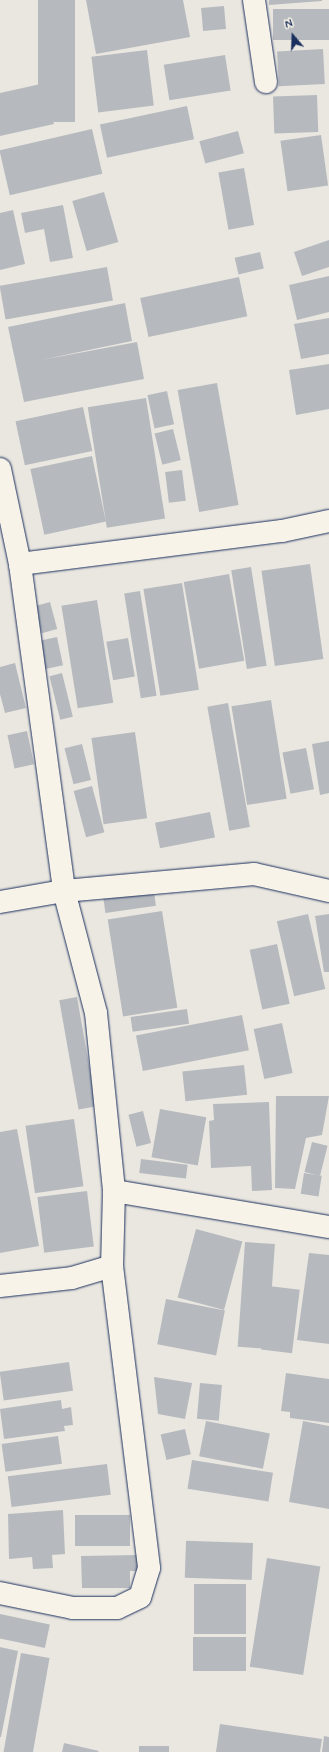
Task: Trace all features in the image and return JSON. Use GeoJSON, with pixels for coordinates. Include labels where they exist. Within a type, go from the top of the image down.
{"type":"FeatureCollection","features":[{"type":"Feature","properties":{"kind":"street"},"geometry":{"type":"LineString","coordinates":[[254,0],[266,82]]}},
{"type":"Feature","properties":{"kind":"street"},"geometry":{"type":"LineString","coordinates":[[0,469],[20,564],[64,891],[96,1013],[114,1191],[112,1266],[149,1568],[140,1597],[117,1608],[73,1608],[0,1593]]}},
{"type":"Feature","properties":{"kind":"street"},"geometry":{"type":"LineString","coordinates":[[20,564],[282,531],[329,521]]}},
{"type":"Feature","properties":{"kind":"street"},"geometry":{"type":"LineString","coordinates":[[0,902],[64,891],[254,874],[329,891]]}},
{"type":"Feature","properties":{"kind":"street"},"geometry":{"type":"LineString","coordinates":[[114,1191],[329,1227]]}},
{"type":"Feature","properties":{"kind":"street"},"geometry":{"type":"LineString","coordinates":[[0,1286],[72,1278],[112,1266]]}},
{"type":"Feature","properties":{"kind":"building"},"geometry":{"type":"Polygon","coordinates":[[[38,0],[75,0],[75,122],[38,122],[38,0]]]}},
{"type":"Feature","properties":{"kind":"building"},"geometry":{"type":"Polygon","coordinates":[[[86,0],[183,0],[190,37],[96,54],[86,0]]]}},
{"type":"Feature","properties":{"kind":"building"},"geometry":{"type":"Polygon","coordinates":[[[269,0],[322,0],[322,1],[269,5],[269,0]]]}},
{"type":"Feature","properties":{"kind":"building"},"geometry":{"type":"Polygon","coordinates":[[[224,6],[226,29],[203,31],[201,8],[224,6]]]}},
{"type":"Feature","properties":{"kind":"building"},"geometry":{"type":"Polygon","coordinates":[[[273,9],[329,9],[329,40],[273,40],[273,9]]]}},
{"type":"Feature","properties":{"kind":"building"},"geometry":{"type":"Polygon","coordinates":[[[323,49],[325,84],[279,86],[277,51],[323,49]]]}},
{"type":"Feature","properties":{"kind":"building"},"geometry":{"type":"Polygon","coordinates":[[[147,50],[154,106],[98,112],[91,57],[147,50]]]}},
{"type":"Feature","properties":{"kind":"building"},"geometry":{"type":"Polygon","coordinates":[[[225,55],[231,91],[169,100],[164,65],[225,55]]]}},
{"type":"Feature","properties":{"kind":"building"},"geometry":{"type":"Polygon","coordinates":[[[45,83],[54,124],[0,136],[0,93],[45,83]]]}},
{"type":"Feature","properties":{"kind":"building"},"geometry":{"type":"Polygon","coordinates":[[[317,95],[318,132],[274,134],[273,97],[317,95]]]}},
{"type":"Feature","properties":{"kind":"building"},"geometry":{"type":"Polygon","coordinates":[[[187,106],[194,139],[107,158],[100,125],[187,106]]]}},
{"type":"Feature","properties":{"kind":"building"},"geometry":{"type":"Polygon","coordinates":[[[92,129],[102,174],[10,195],[0,150],[92,129]]]}},
{"type":"Feature","properties":{"kind":"building"},"geometry":{"type":"Polygon","coordinates":[[[238,131],[244,153],[205,164],[199,141],[238,131]]]}},
{"type":"Feature","properties":{"kind":"building"},"geometry":{"type":"Polygon","coordinates":[[[321,135],[328,186],[287,191],[280,141],[321,135]]]}},
{"type":"Feature","properties":{"kind":"building"},"geometry":{"type":"Polygon","coordinates":[[[244,168],[254,225],[228,230],[218,173],[244,168]]]}},
{"type":"Feature","properties":{"kind":"building"},"geometry":{"type":"Polygon","coordinates":[[[104,192],[118,242],[87,251],[72,201],[104,192]]]}},
{"type":"Feature","properties":{"kind":"building"},"geometry":{"type":"Polygon","coordinates":[[[63,205],[73,258],[50,262],[44,229],[25,233],[21,213],[63,205]]]}},
{"type":"Feature","properties":{"kind":"building"},"geometry":{"type":"Polygon","coordinates":[[[13,210],[25,264],[0,270],[0,213],[13,210]]]}},
{"type":"Feature","properties":{"kind":"building"},"geometry":{"type":"Polygon","coordinates":[[[329,240],[329,267],[302,276],[294,252],[329,240]]]}},
{"type":"Feature","properties":{"kind":"building"},"geometry":{"type":"Polygon","coordinates":[[[260,252],[264,269],[238,274],[235,258],[260,252]]]}},
{"type":"Feature","properties":{"kind":"building"},"geometry":{"type":"Polygon","coordinates":[[[107,267],[113,300],[6,319],[0,286],[107,267]]]}},
{"type":"Feature","properties":{"kind":"building"},"geometry":{"type":"Polygon","coordinates":[[[329,276],[329,312],[297,320],[289,285],[329,276]]]}},
{"type":"Feature","properties":{"kind":"building"},"geometry":{"type":"Polygon","coordinates":[[[239,277],[247,316],[149,337],[140,298],[239,277]]]}},
{"type":"Feature","properties":{"kind":"building"},"geometry":{"type":"Polygon","coordinates":[[[125,303],[132,341],[41,360],[137,342],[144,379],[24,402],[8,327],[125,303]]]}},
{"type":"Feature","properties":{"kind":"building"},"geometry":{"type":"Polygon","coordinates":[[[329,318],[329,354],[301,359],[294,324],[329,318]]]}},
{"type":"Feature","properties":{"kind":"building"},"geometry":{"type":"Polygon","coordinates":[[[329,364],[329,409],[296,415],[289,370],[329,364]]]}},
{"type":"Feature","properties":{"kind":"building"},"geometry":{"type":"Polygon","coordinates":[[[217,383],[239,505],[199,512],[178,390],[217,383]]]}},
{"type":"Feature","properties":{"kind":"building"},"geometry":{"type":"Polygon","coordinates":[[[167,391],[174,424],[155,428],[147,395],[167,391]]]}},
{"type":"Feature","properties":{"kind":"building"},"geometry":{"type":"Polygon","coordinates":[[[146,398],[165,518],[107,528],[88,407],[146,398]]]}},
{"type":"Feature","properties":{"kind":"building"},"geometry":{"type":"Polygon","coordinates":[[[83,407],[92,451],[25,465],[16,421],[83,407]]]}},
{"type":"Feature","properties":{"kind":"building"},"geometry":{"type":"Polygon","coordinates":[[[173,429],[181,460],[162,465],[155,434],[173,429]]]}},
{"type":"Feature","properties":{"kind":"building"},"geometry":{"type":"Polygon","coordinates":[[[92,456],[106,522],[44,535],[30,469],[92,456]]]}},
{"type":"Feature","properties":{"kind":"building"},"geometry":{"type":"Polygon","coordinates":[[[182,470],[186,501],[169,503],[165,472],[182,470]]]}},
{"type":"Feature","properties":{"kind":"building"},"geometry":{"type":"Polygon","coordinates":[[[310,564],[323,659],[275,666],[261,571],[310,564]]]}},
{"type":"Feature","properties":{"kind":"building"},"geometry":{"type":"Polygon","coordinates":[[[251,567],[267,666],[247,669],[231,570],[251,567]]]}},
{"type":"Feature","properties":{"kind":"building"},"geometry":{"type":"Polygon","coordinates":[[[229,574],[244,661],[199,669],[184,582],[229,574]]]}},
{"type":"Feature","properties":{"kind":"building"},"geometry":{"type":"Polygon","coordinates":[[[182,583],[199,690],[160,696],[143,589],[182,583]]]}},
{"type":"Feature","properties":{"kind":"building"},"geometry":{"type":"Polygon","coordinates":[[[140,591],[157,696],[141,698],[124,594],[140,591]]]}},
{"type":"Feature","properties":{"kind":"building"},"geometry":{"type":"Polygon","coordinates":[[[97,600],[113,703],[78,708],[61,606],[97,600]]]}},
{"type":"Feature","properties":{"kind":"building"},"geometry":{"type":"Polygon","coordinates":[[[50,602],[57,629],[42,633],[35,606],[50,602]]]}},
{"type":"Feature","properties":{"kind":"building"},"geometry":{"type":"Polygon","coordinates":[[[57,637],[63,665],[43,670],[37,641],[57,637]]]}},
{"type":"Feature","properties":{"kind":"building"},"geometry":{"type":"Polygon","coordinates":[[[128,638],[135,676],[113,680],[106,642],[128,638]]]}},
{"type":"Feature","properties":{"kind":"building"},"geometry":{"type":"Polygon","coordinates":[[[15,663],[26,708],[5,713],[0,694],[0,667],[15,663]]]}},
{"type":"Feature","properties":{"kind":"building"},"geometry":{"type":"Polygon","coordinates":[[[62,673],[73,717],[60,720],[49,676],[62,673]]]}},
{"type":"Feature","properties":{"kind":"building"},"geometry":{"type":"Polygon","coordinates":[[[271,700],[287,799],[247,805],[231,706],[271,700]]]}},
{"type":"Feature","properties":{"kind":"building"},"geometry":{"type":"Polygon","coordinates":[[[228,703],[250,827],[229,831],[207,707],[228,703]]]}},
{"type":"Feature","properties":{"kind":"building"},"geometry":{"type":"Polygon","coordinates":[[[27,731],[34,764],[15,768],[7,735],[27,731]]]}},
{"type":"Feature","properties":{"kind":"building"},"geometry":{"type":"Polygon","coordinates":[[[135,732],[147,818],[104,824],[91,738],[135,732]]]}},
{"type":"Feature","properties":{"kind":"building"},"geometry":{"type":"Polygon","coordinates":[[[329,741],[329,793],[320,795],[312,744],[329,741]]]}},
{"type":"Feature","properties":{"kind":"building"},"geometry":{"type":"Polygon","coordinates":[[[82,744],[91,780],[73,784],[65,748],[82,744]]]}},
{"type":"Feature","properties":{"kind":"building"},"geometry":{"type":"Polygon","coordinates":[[[306,748],[314,789],[290,794],[282,753],[306,748]]]}},
{"type":"Feature","properties":{"kind":"building"},"geometry":{"type":"Polygon","coordinates":[[[92,786],[104,832],[86,837],[74,791],[92,786]]]}},
{"type":"Feature","properties":{"kind":"building"},"geometry":{"type":"Polygon","coordinates":[[[210,812],[215,838],[160,848],[155,823],[210,812]]]}},
{"type":"Feature","properties":{"kind":"building"},"geometry":{"type":"Polygon","coordinates":[[[154,892],[156,906],[105,913],[103,899],[154,892]]]}},
{"type":"Feature","properties":{"kind":"building"},"geometry":{"type":"Polygon","coordinates":[[[162,911],[177,1008],[123,1016],[108,920],[162,911]]]}},
{"type":"Feature","properties":{"kind":"building"},"geometry":{"type":"Polygon","coordinates":[[[308,914],[325,989],[294,996],[277,921],[308,914]]]}},
{"type":"Feature","properties":{"kind":"building"},"geometry":{"type":"Polygon","coordinates":[[[329,914],[329,972],[324,972],[315,916],[329,914]]]}},
{"type":"Feature","properties":{"kind":"building"},"geometry":{"type":"Polygon","coordinates":[[[277,944],[290,1004],[262,1009],[250,950],[277,944]]]}},
{"type":"Feature","properties":{"kind":"building"},"geometry":{"type":"Polygon","coordinates":[[[77,997],[96,1106],[79,1109],[59,1000],[77,997]]]}},
{"type":"Feature","properties":{"kind":"building"},"geometry":{"type":"Polygon","coordinates":[[[187,1009],[189,1024],[133,1032],[131,1017],[187,1009]]]}},
{"type":"Feature","properties":{"kind":"building"},"geometry":{"type":"Polygon","coordinates":[[[242,1015],[249,1050],[143,1071],[136,1036],[242,1015]]]}},
{"type":"Feature","properties":{"kind":"building"},"geometry":{"type":"Polygon","coordinates":[[[282,1023],[293,1073],[264,1079],[254,1029],[282,1023]]]}},
{"type":"Feature","properties":{"kind":"building"},"geometry":{"type":"Polygon","coordinates":[[[244,1065],[247,1095],[185,1101],[182,1071],[244,1065]]]}},
{"type":"Feature","properties":{"kind":"building"},"geometry":{"type":"Polygon","coordinates":[[[276,1096],[329,1096],[322,1135],[306,1138],[295,1189],[275,1188],[276,1096]]]}},
{"type":"Feature","properties":{"kind":"building"},"geometry":{"type":"Polygon","coordinates":[[[269,1102],[272,1190],[252,1191],[251,1166],[211,1168],[209,1121],[214,1120],[213,1104],[269,1102]]]}},
{"type":"Feature","properties":{"kind":"building"},"geometry":{"type":"Polygon","coordinates":[[[160,1109],[206,1117],[198,1165],[151,1157],[160,1109]]]}},
{"type":"Feature","properties":{"kind":"building"},"geometry":{"type":"Polygon","coordinates":[[[143,1111],[151,1143],[136,1147],[128,1115],[143,1111]]]}},
{"type":"Feature","properties":{"kind":"building"},"geometry":{"type":"Polygon","coordinates":[[[74,1119],[83,1186],[35,1193],[25,1126],[74,1119]]]}},
{"type":"Feature","properties":{"kind":"building"},"geometry":{"type":"Polygon","coordinates":[[[17,1129],[39,1246],[0,1253],[0,1132],[17,1129]]]}},
{"type":"Feature","properties":{"kind":"building"},"geometry":{"type":"Polygon","coordinates":[[[312,1142],[328,1146],[320,1176],[305,1172],[312,1142]]]}},
{"type":"Feature","properties":{"kind":"building"},"geometry":{"type":"Polygon","coordinates":[[[141,1159],[188,1165],[186,1179],[139,1173],[141,1159]]]}},
{"type":"Feature","properties":{"kind":"building"},"geometry":{"type":"Polygon","coordinates":[[[304,1173],[322,1176],[318,1197],[301,1194],[304,1173]]]}},
{"type":"Feature","properties":{"kind":"building"},"geometry":{"type":"Polygon","coordinates":[[[87,1191],[94,1247],[44,1253],[37,1197],[87,1191]]]}},
{"type":"Feature","properties":{"kind":"building"},"geometry":{"type":"Polygon","coordinates":[[[196,1229],[242,1241],[224,1310],[178,1298],[196,1229]]]}},
{"type":"Feature","properties":{"kind":"building"},"geometry":{"type":"Polygon","coordinates":[[[245,1242],[275,1244],[268,1349],[238,1347],[245,1242]]]}},
{"type":"Feature","properties":{"kind":"building"},"geometry":{"type":"Polygon","coordinates":[[[309,1253],[329,1255],[329,1344],[297,1340],[309,1253]]]}},
{"type":"Feature","properties":{"kind":"building"},"geometry":{"type":"Polygon","coordinates":[[[269,1286],[300,1290],[292,1353],[261,1350],[269,1286]]]}},
{"type":"Feature","properties":{"kind":"building"},"geometry":{"type":"Polygon","coordinates":[[[166,1299],[225,1310],[216,1356],[157,1344],[166,1299]]]}},
{"type":"Feature","properties":{"kind":"building"},"geometry":{"type":"Polygon","coordinates":[[[69,1362],[73,1391],[4,1400],[0,1372],[69,1362]]]}},
{"type":"Feature","properties":{"kind":"building"},"geometry":{"type":"Polygon","coordinates":[[[286,1373],[329,1379],[329,1423],[290,1418],[290,1412],[281,1411],[286,1373]]]}},
{"type":"Feature","properties":{"kind":"building"},"geometry":{"type":"Polygon","coordinates":[[[154,1377],[192,1383],[185,1419],[158,1414],[154,1377]]]}},
{"type":"Feature","properties":{"kind":"building"},"geometry":{"type":"Polygon","coordinates":[[[200,1383],[222,1385],[219,1421],[197,1419],[200,1383]]]}},
{"type":"Feature","properties":{"kind":"building"},"geometry":{"type":"Polygon","coordinates":[[[61,1400],[62,1409],[71,1407],[73,1425],[64,1426],[65,1431],[4,1439],[0,1409],[61,1400]]]}},
{"type":"Feature","properties":{"kind":"building"},"geometry":{"type":"Polygon","coordinates":[[[206,1421],[270,1433],[263,1469],[199,1456],[206,1421]]]}},
{"type":"Feature","properties":{"kind":"building"},"geometry":{"type":"Polygon","coordinates":[[[303,1421],[329,1426],[329,1509],[289,1502],[303,1421]]]}},
{"type":"Feature","properties":{"kind":"building"},"geometry":{"type":"Polygon","coordinates":[[[185,1429],[191,1454],[166,1460],[161,1435],[185,1429]]]}},
{"type":"Feature","properties":{"kind":"building"},"geometry":{"type":"Polygon","coordinates":[[[58,1436],[62,1464],[5,1472],[2,1444],[58,1436]]]}},
{"type":"Feature","properties":{"kind":"building"},"geometry":{"type":"Polygon","coordinates":[[[192,1460],[273,1473],[268,1501],[187,1489],[192,1460]]]}},
{"type":"Feature","properties":{"kind":"building"},"geometry":{"type":"Polygon","coordinates":[[[107,1464],[111,1495],[12,1507],[8,1476],[107,1464]]]}},
{"type":"Feature","properties":{"kind":"building"},"geometry":{"type":"Polygon","coordinates":[[[63,1510],[65,1554],[52,1555],[53,1568],[33,1569],[32,1557],[9,1559],[8,1514],[63,1510]]]}},
{"type":"Feature","properties":{"kind":"building"},"geometry":{"type":"Polygon","coordinates":[[[75,1515],[130,1515],[130,1546],[75,1546],[75,1515]]]}},
{"type":"Feature","properties":{"kind":"building"},"geometry":{"type":"Polygon","coordinates":[[[186,1541],[253,1543],[252,1580],[185,1578],[186,1541]]]}},
{"type":"Feature","properties":{"kind":"building"},"geometry":{"type":"Polygon","coordinates":[[[138,1555],[138,1571],[130,1571],[130,1588],[82,1588],[81,1556],[138,1555]]]}},
{"type":"Feature","properties":{"kind":"building"},"geometry":{"type":"Polygon","coordinates":[[[267,1558],[320,1566],[303,1675],[250,1667],[267,1558]]]}},
{"type":"Feature","properties":{"kind":"building"},"geometry":{"type":"Polygon","coordinates":[[[194,1584],[246,1584],[246,1634],[194,1634],[194,1584]]]}},
{"type":"Feature","properties":{"kind":"building"},"geometry":{"type":"Polygon","coordinates":[[[0,1614],[50,1625],[45,1648],[0,1639],[0,1614]]]}},
{"type":"Feature","properties":{"kind":"building"},"geometry":{"type":"Polygon","coordinates":[[[193,1637],[246,1637],[246,1671],[193,1671],[193,1637]]]}},
{"type":"Feature","properties":{"kind":"building"},"geometry":{"type":"Polygon","coordinates":[[[0,1647],[18,1651],[1,1737],[0,1737],[0,1647]]]}},
{"type":"Feature","properties":{"kind":"building"},"geometry":{"type":"Polygon","coordinates":[[[21,1653],[50,1658],[33,1752],[4,1752],[21,1653]]]}},
{"type":"Feature","properties":{"kind":"building"},"geometry":{"type":"Polygon","coordinates":[[[220,1724],[322,1739],[320,1752],[216,1752],[220,1724]]]}},
{"type":"Feature","properties":{"kind":"building"},"geometry":{"type":"Polygon","coordinates":[[[324,1736],[329,1737],[329,1752],[322,1752],[324,1736]]]}},
{"type":"Feature","properties":{"kind":"building"},"geometry":{"type":"Polygon","coordinates":[[[64,1743],[99,1751],[62,1752],[64,1743]]]}},
{"type":"Feature","properties":{"kind":"building"},"geometry":{"type":"Polygon","coordinates":[[[139,1746],[169,1746],[169,1752],[139,1752],[139,1746]]]}}]}
